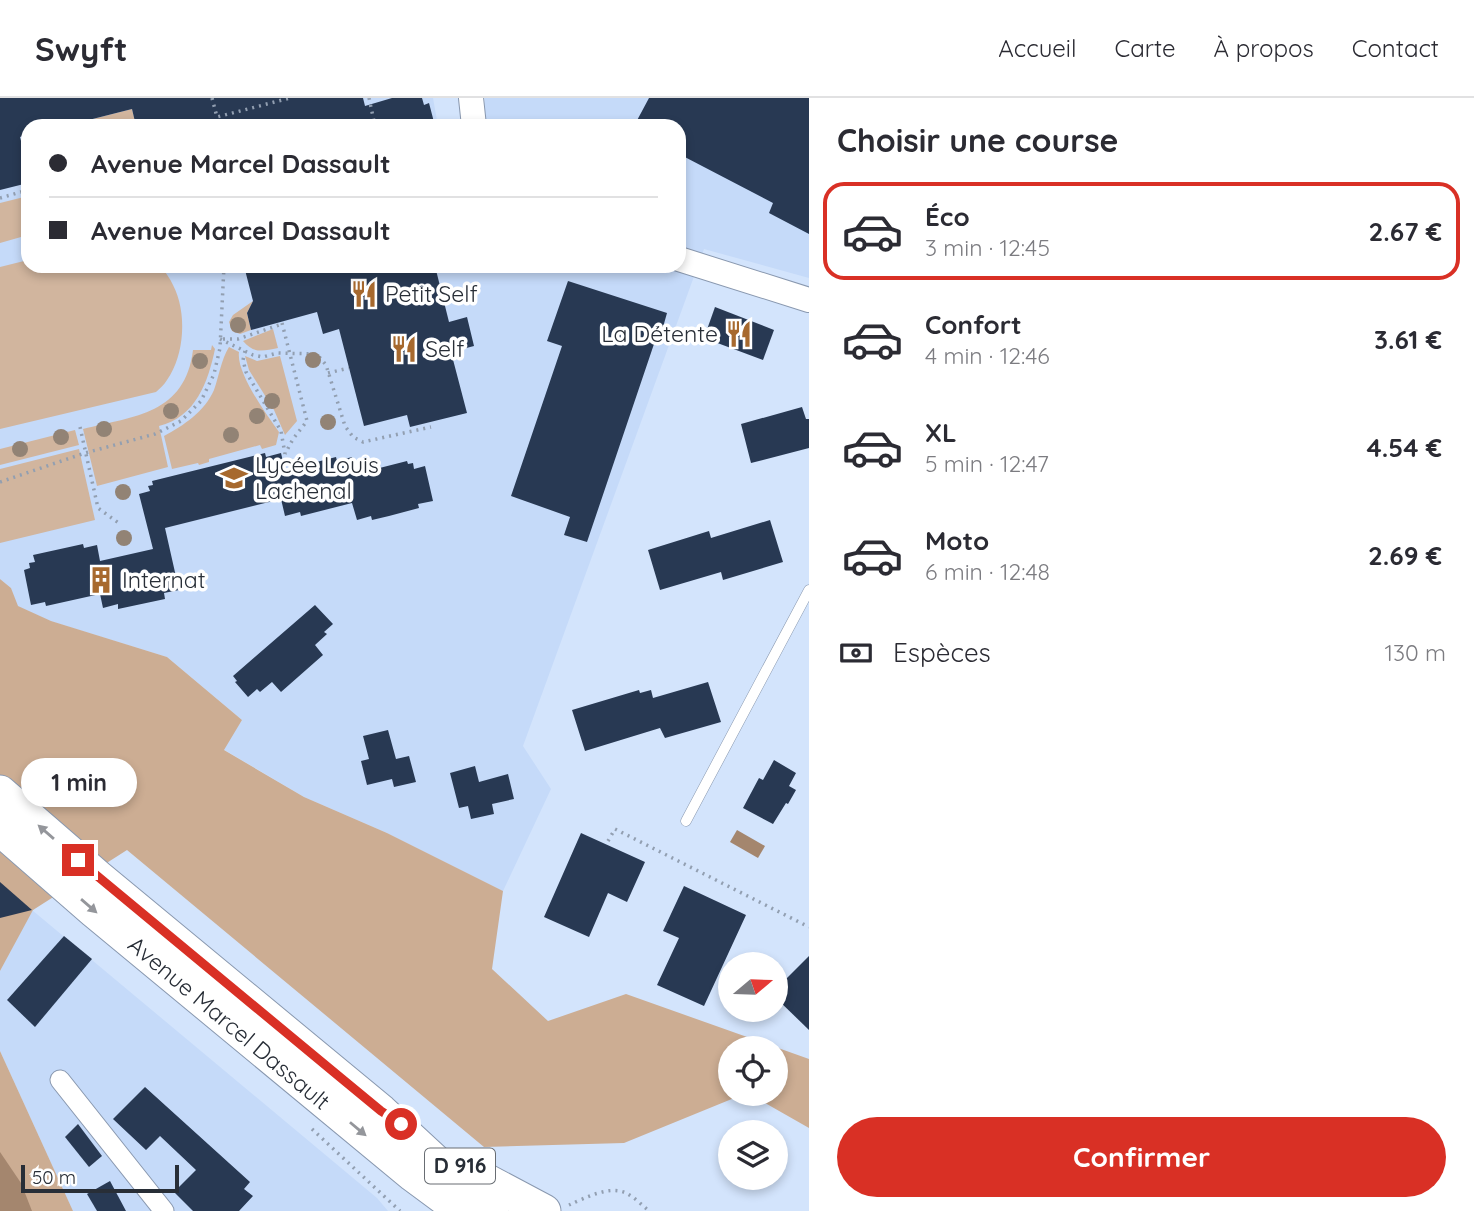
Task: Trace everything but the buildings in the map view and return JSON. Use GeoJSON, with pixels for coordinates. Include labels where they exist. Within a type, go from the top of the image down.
{"type":"FeatureCollection","features":[{"type":"Feature","properties":{"kind":"highway","name":"Avenue Marcel Dassault"},"geometry":{"type":"LineString","coordinates":[[0,792],[98,877],[381,1111],[492,1211]]}},
{"type":"Feature","properties":{"kind":"highway","name":"Avenue Marcel Dassault"},"geometry":{"type":"LineString","coordinates":[[0,829],[413,1175],[463,1211]]}},
{"type":"Feature","properties":{"kind":"highway","name":"D 916"},"geometry":{"type":"LineString","coordinates":[[381,1111],[459,1165],[557,1208]]}},
{"type":"Feature","properties":{"kind":"highway"},"geometry":{"type":"LineString","coordinates":[[413,1175],[452,1211]]}},
{"type":"Feature","properties":{"kind":"street"},"geometry":{"type":"LineString","coordinates":[[471,98],[473,119]]}},
{"type":"Feature","properties":{"kind":"street"},"geometry":{"type":"LineString","coordinates":[[686,261],[809,300]]}},
{"type":"Feature","properties":{"kind":"street"},"geometry":{"type":"LineString","coordinates":[[60,1080],[163,1211]]}},
{"type":"Feature","properties":{"kind":"lane"},"geometry":{"type":"LineString","coordinates":[[686,821],[809,590]]}},
{"type":"Feature","properties":{"kind":"path"},"geometry":{"type":"LineString","coordinates":[[212,98],[217,117],[290,98]]}},
{"type":"Feature","properties":{"kind":"path"},"geometry":{"type":"LineString","coordinates":[[369,98],[374,119]]}},
{"type":"Feature","properties":{"kind":"path"},"geometry":{"type":"LineString","coordinates":[[0,198],[21,192]]}},
{"type":"Feature","properties":{"kind":"path"},"geometry":{"type":"LineString","coordinates":[[0,482],[85,453],[155,434],[181,421],[201,401],[214,374],[220,339],[224,273]]}},
{"type":"Feature","properties":{"kind":"path"},"geometry":{"type":"LineString","coordinates":[[220,339],[238,339],[282,323],[307,421],[285,454],[282,431],[246,372],[243,360],[245,351]]}},
{"type":"Feature","properties":{"kind":"path"},"geometry":{"type":"LineString","coordinates":[[220,339],[253,355],[317,354],[326,365],[345,426],[353,436],[363,442],[431,427]]}},
{"type":"Feature","properties":{"kind":"path"},"geometry":{"type":"LineString","coordinates":[[328,373],[349,368]]}},
{"type":"Feature","properties":{"kind":"path"},"geometry":{"type":"LineString","coordinates":[[80,427],[98,508],[120,524]]}},
{"type":"Feature","properties":{"kind":"path"},"geometry":{"type":"LineString","coordinates":[[608,841],[615,829],[809,927]]}},
{"type":"Feature","properties":{"kind":"path"},"geometry":{"type":"LineString","coordinates":[[557,1208],[617,1190],[626,1193],[649,1211]]}},
{"type":"Feature","properties":{"kind":"shaded area","name":"Lycée Louis Lachenal"},"geometry":{"type":"Polygon","coordinates":[[[0,98],[433,98],[437,119],[21,119],[21,273],[686,273],[686,119],[485,119],[485,98],[809,98],[809,278],[704,249],[523,746],[551,789],[503,891],[387,833],[304,797],[223,749],[242,720],[167,657],[50,621],[17,606],[11,588],[0,579],[0,98]]]}},
{"type":"Feature","properties":{"kind":"shaded area"},"geometry":{"type":"Polygon","coordinates":[[[132,109],[134,119],[93,119],[132,109]]]}},
{"type":"Feature","properties":{"kind":"shaded area"},"geometry":{"type":"Polygon","coordinates":[[[21,198],[21,237],[0,243],[0,203],[21,198]]]}},
{"type":"Feature","properties":{"kind":"shaded area"},"geometry":{"type":"Polygon","coordinates":[[[21,262],[21,273],[166,273],[178,296],[182,320],[178,358],[173,370],[156,392],[0,429],[0,267],[21,262]]]}},
{"type":"Feature","properties":{"kind":"shaded area"},"geometry":{"type":"Polygon","coordinates":[[[253,301],[247,313],[251,330],[240,334],[232,331],[229,322],[233,315],[253,301]]]}},
{"type":"Feature","properties":{"kind":"shaded area"},"geometry":{"type":"Polygon","coordinates":[[[273,329],[278,348],[255,350],[243,341],[273,329]]]}},
{"type":"Feature","properties":{"kind":"shaded area"},"geometry":{"type":"Polygon","coordinates":[[[212,345],[215,349],[212,361],[198,396],[182,415],[159,426],[168,467],[97,486],[83,429],[139,415],[168,400],[180,388],[193,350],[211,350],[212,345]]]}},
{"type":"Feature","properties":{"kind":"shaded area"},"geometry":{"type":"Polygon","coordinates":[[[229,347],[239,352],[239,361],[247,382],[279,432],[276,445],[262,449],[260,445],[209,459],[209,462],[199,465],[198,463],[172,469],[164,436],[186,423],[205,405],[214,390],[229,347]]]}},
{"type":"Feature","properties":{"kind":"shaded area"},"geometry":{"type":"Polygon","coordinates":[[[245,356],[257,361],[280,356],[297,421],[285,435],[274,410],[249,370],[245,356]]]}},
{"type":"Feature","properties":{"kind":"shaded area"},"geometry":{"type":"Polygon","coordinates":[[[75,430],[79,445],[0,465],[0,449],[75,430]]]}},
{"type":"Feature","properties":{"kind":"shaded area"},"geometry":{"type":"Polygon","coordinates":[[[79,449],[95,520],[0,543],[0,469],[79,449]]]}},
{"type":"Feature","properties":{"kind":"shaded area"},"geometry":{"type":"Polygon","coordinates":[[[0,579],[11,588],[18,606],[51,621],[167,657],[242,720],[224,750],[304,797],[387,833],[503,891],[492,969],[548,1021],[626,994],[744,1036],[718,1036],[718,1105],[624,1143],[484,1147],[127,850],[33,910],[0,971],[0,579]]]}},
{"type":"Feature","properties":{"kind":"shaded area"},"geometry":{"type":"Polygon","coordinates":[[[737,830],[765,846],[758,858],[730,842],[737,830]]]}},
{"type":"Feature","properties":{"kind":"shaded area"},"geometry":{"type":"Polygon","coordinates":[[[32,910],[377,1198],[388,1211],[73,1211],[0,1051],[0,971],[32,910]]]}},
{"type":"Feature","properties":{"kind":"shaded area"},"geometry":{"type":"Polygon","coordinates":[[[0,1051],[73,1211],[0,1211],[0,1051]]]}},
{"type":"Feature","properties":{"kind":"shaded area"},"geometry":{"type":"Polygon","coordinates":[[[788,1052],[809,1059],[809,1128],[770,1106],[788,1106],[788,1052]]]}},
{"type":"Feature","properties":{"kind":"shaded area"},"geometry":{"type":"Polygon","coordinates":[[[0,1152],[21,1183],[32,1211],[0,1211],[0,1152]]]}},
{"type":"Feature","properties":{"kind":"place","name":"Petit Self"},"geometry":{"type":"Point","coordinates":[364,294]}},
{"type":"Feature","properties":{"kind":"place","name":"La Détente"},"geometry":{"type":"Point","coordinates":[739,334]}},
{"type":"Feature","properties":{"kind":"place","name":"Self"},"geometry":{"type":"Point","coordinates":[404,349]}},
{"type":"Feature","properties":{"kind":"place","name":"Lycée Louis Lachenal"},"geometry":{"type":"Point","coordinates":[234,478]}},
{"type":"Feature","properties":{"kind":"place","name":"Internat"},"geometry":{"type":"Point","coordinates":[101,580]}},
{"type":"Feature","properties":{"kind":"route"},"geometry":{"type":"LineString","coordinates":[[78,860],[381,1111],[401,1124]]}}]}
